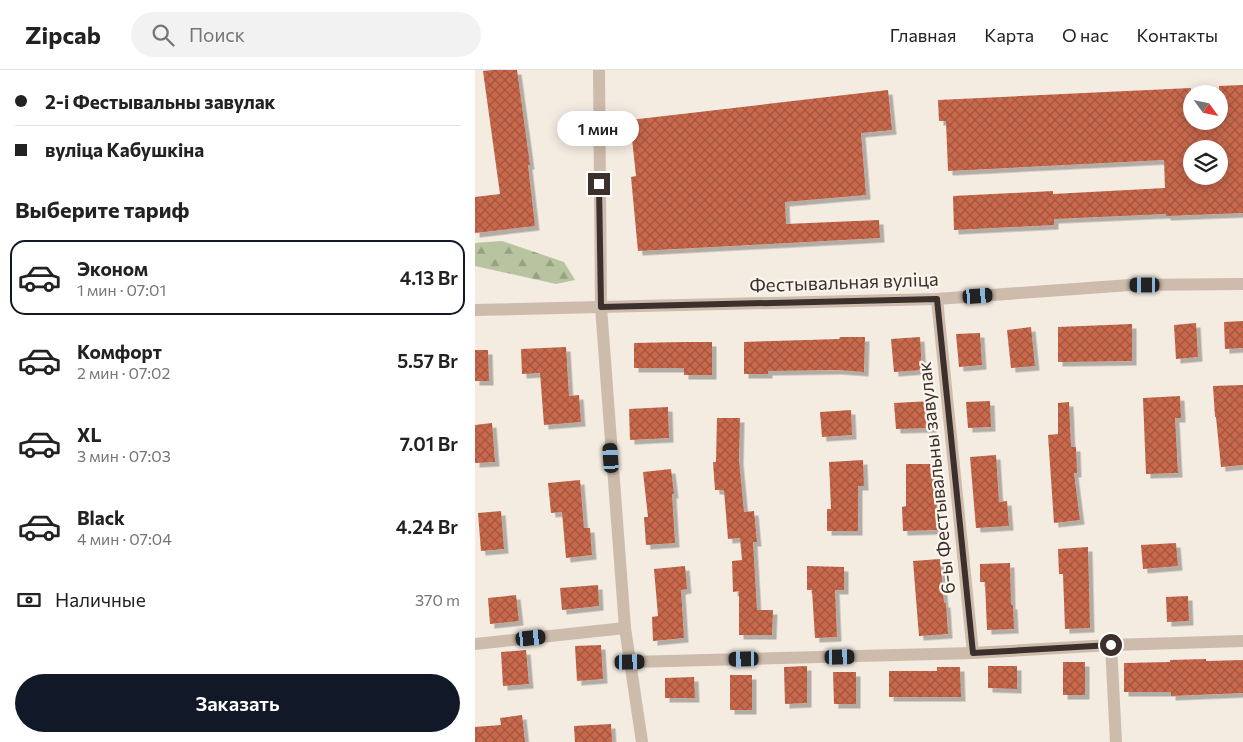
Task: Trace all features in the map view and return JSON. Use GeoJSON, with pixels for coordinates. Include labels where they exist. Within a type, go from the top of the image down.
{"type":"FeatureCollection","features":[{"type":"Feature","properties":{"kind":"street"},"geometry":{"type":"LineString","coordinates":[[599,70],[601,307],[625,628],[642,742]]}},
{"type":"Feature","properties":{"kind":"street","name":"Фестывальная вуліца"},"geometry":{"type":"LineString","coordinates":[[475,310],[937,299],[1130,285],[1243,284]]}},
{"type":"Feature","properties":{"kind":"street","name":"6-ы Фестывальны завулак"},"geometry":{"type":"LineString","coordinates":[[937,299],[973,653]]}},
{"type":"Feature","properties":{"kind":"street"},"geometry":{"type":"LineString","coordinates":[[475,644],[625,628]]}},
{"type":"Feature","properties":{"kind":"street"},"geometry":{"type":"LineString","coordinates":[[630,662],[973,653],[1111,645],[1243,641]]}},
{"type":"Feature","properties":{"kind":"street"},"geometry":{"type":"LineString","coordinates":[[1111,645],[1116,742]]}},
{"type":"Feature","properties":{"kind":"green space"},"geometry":{"type":"Polygon","coordinates":[[[502,241],[564,262],[575,280],[556,284],[475,266],[475,243],[502,241]]]}},
{"type":"Feature","properties":{"kind":"building"},"geometry":{"type":"Polygon","coordinates":[[[517,70],[530,165],[528,165],[535,226],[475,233],[475,197],[500,194],[483,71],[517,70]]]}},
{"type":"Feature","properties":{"kind":"building"},"geometry":{"type":"Polygon","coordinates":[[[1243,85],[1243,213],[1054,219],[1054,225],[954,230],[953,196],[1053,191],[1053,194],[1165,188],[1164,160],[948,171],[946,121],[939,121],[938,100],[1183,88],[1183,130],[1228,130],[1228,86],[1243,85]]]}},
{"type":"Feature","properties":{"kind":"building"},"geometry":{"type":"Polygon","coordinates":[[[888,90],[892,130],[861,133],[866,195],[785,202],[786,224],[879,220],[880,238],[638,251],[631,177],[636,176],[630,120],[888,90]]]}},
{"type":"Feature","properties":{"kind":"building"},"geometry":{"type":"Polygon","coordinates":[[[1243,321],[1243,348],[1225,349],[1224,322],[1243,321]]]}},
{"type":"Feature","properties":{"kind":"building"},"geometry":{"type":"Polygon","coordinates":[[[1196,323],[1198,357],[1176,359],[1174,325],[1196,323]]]}},
{"type":"Feature","properties":{"kind":"building"},"geometry":{"type":"Polygon","coordinates":[[[1132,324],[1132,361],[1058,362],[1058,327],[1132,324]]]}},
{"type":"Feature","properties":{"kind":"building"},"geometry":{"type":"Polygon","coordinates":[[[1031,327],[1035,366],[1011,368],[1007,330],[1031,327]]]}},
{"type":"Feature","properties":{"kind":"building"},"geometry":{"type":"Polygon","coordinates":[[[980,333],[982,365],[959,367],[956,334],[980,333]]]}},
{"type":"Feature","properties":{"kind":"building"},"geometry":{"type":"Polygon","coordinates":[[[840,337],[865,337],[864,372],[838,370],[768,371],[768,374],[744,374],[744,342],[839,339],[840,337]]]}},
{"type":"Feature","properties":{"kind":"building"},"geometry":{"type":"Polygon","coordinates":[[[920,337],[922,370],[894,372],[891,339],[920,337]]]}},
{"type":"Feature","properties":{"kind":"building"},"geometry":{"type":"Polygon","coordinates":[[[712,342],[712,375],[684,375],[684,368],[634,368],[634,343],[712,342]]]}},
{"type":"Feature","properties":{"kind":"building"},"geometry":{"type":"Polygon","coordinates":[[[566,347],[569,396],[579,395],[581,422],[544,425],[540,373],[522,374],[521,349],[566,347]]]}},
{"type":"Feature","properties":{"kind":"building"},"geometry":{"type":"Polygon","coordinates":[[[475,350],[488,350],[489,381],[475,381],[475,350]]]}},
{"type":"Feature","properties":{"kind":"building"},"geometry":{"type":"Polygon","coordinates":[[[1243,385],[1243,465],[1221,467],[1213,386],[1243,385]]]}},
{"type":"Feature","properties":{"kind":"building"},"geometry":{"type":"Polygon","coordinates":[[[1180,396],[1181,418],[1175,418],[1178,473],[1146,474],[1143,398],[1180,396]]]}},
{"type":"Feature","properties":{"kind":"building"},"geometry":{"type":"Polygon","coordinates":[[[931,401],[932,428],[896,429],[894,403],[931,401]]]}},
{"type":"Feature","properties":{"kind":"building"},"geometry":{"type":"Polygon","coordinates":[[[990,401],[991,427],[968,428],[966,402],[990,401]]]}},
{"type":"Feature","properties":{"kind":"building"},"geometry":{"type":"Polygon","coordinates":[[[1069,402],[1071,447],[1076,447],[1077,473],[1074,473],[1080,520],[1054,523],[1048,435],[1058,434],[1058,403],[1069,402]]]}},
{"type":"Feature","properties":{"kind":"building"},"geometry":{"type":"Polygon","coordinates":[[[668,407],[669,438],[630,440],[629,409],[668,407]]]}},
{"type":"Feature","properties":{"kind":"building"},"geometry":{"type":"Polygon","coordinates":[[[851,410],[852,435],[822,437],[820,412],[851,410]]]}},
{"type":"Feature","properties":{"kind":"building"},"geometry":{"type":"Polygon","coordinates":[[[717,418],[740,418],[739,460],[744,512],[754,511],[757,542],[753,542],[757,610],[773,610],[772,635],[739,635],[739,591],[733,592],[732,561],[742,560],[740,538],[728,539],[724,490],[715,490],[713,462],[716,462],[717,418]]]}},
{"type":"Feature","properties":{"kind":"building"},"geometry":{"type":"Polygon","coordinates":[[[492,423],[495,462],[475,463],[475,425],[492,423]]]}},
{"type":"Feature","properties":{"kind":"building"},"geometry":{"type":"Polygon","coordinates":[[[996,455],[999,502],[1007,501],[1009,526],[976,528],[970,457],[996,455]]]}},
{"type":"Feature","properties":{"kind":"building"},"geometry":{"type":"Polygon","coordinates":[[[863,460],[864,486],[858,486],[858,531],[827,531],[827,509],[831,509],[829,462],[863,460]]]}},
{"type":"Feature","properties":{"kind":"building"},"geometry":{"type":"Polygon","coordinates":[[[906,464],[936,464],[937,530],[903,531],[902,507],[906,506],[906,464]]]}},
{"type":"Feature","properties":{"kind":"building"},"geometry":{"type":"Polygon","coordinates":[[[671,469],[674,494],[672,494],[675,543],[646,545],[644,517],[648,517],[643,472],[671,469]]]}},
{"type":"Feature","properties":{"kind":"building"},"geometry":{"type":"Polygon","coordinates":[[[580,480],[584,528],[590,528],[592,555],[566,558],[562,512],[551,513],[548,483],[580,480]]]}},
{"type":"Feature","properties":{"kind":"building"},"geometry":{"type":"Polygon","coordinates":[[[501,511],[504,549],[481,551],[478,513],[501,511]]]}},
{"type":"Feature","properties":{"kind":"building"},"geometry":{"type":"Polygon","coordinates":[[[1176,543],[1178,566],[1143,569],[1141,545],[1176,543]]]}},
{"type":"Feature","properties":{"kind":"building"},"geometry":{"type":"Polygon","coordinates":[[[1088,547],[1090,628],[1065,629],[1063,574],[1059,574],[1058,549],[1088,547]]]}},
{"type":"Feature","properties":{"kind":"building"},"geometry":{"type":"Polygon","coordinates":[[[940,559],[948,634],[919,636],[913,561],[940,559]]]}},
{"type":"Feature","properties":{"kind":"building"},"geometry":{"type":"Polygon","coordinates":[[[1010,563],[1011,605],[1013,605],[1014,629],[987,630],[985,582],[980,582],[980,564],[1010,563]]]}},
{"type":"Feature","properties":{"kind":"building"},"geometry":{"type":"Polygon","coordinates":[[[685,566],[687,589],[681,590],[684,638],[653,641],[652,617],[658,616],[654,569],[685,566]]]}},
{"type":"Feature","properties":{"kind":"building"},"geometry":{"type":"Polygon","coordinates":[[[807,566],[844,567],[844,590],[835,590],[837,637],[815,638],[812,590],[807,590],[807,566]]]}},
{"type":"Feature","properties":{"kind":"building"},"geometry":{"type":"Polygon","coordinates":[[[598,585],[599,606],[562,610],[560,588],[598,585]]]}},
{"type":"Feature","properties":{"kind":"building"},"geometry":{"type":"Polygon","coordinates":[[[516,595],[519,621],[490,624],[488,598],[516,595]]]}},
{"type":"Feature","properties":{"kind":"building"},"geometry":{"type":"Polygon","coordinates":[[[1188,596],[1189,621],[1167,622],[1166,597],[1188,596]]]}},
{"type":"Feature","properties":{"kind":"building"},"geometry":{"type":"Polygon","coordinates":[[[601,645],[603,679],[577,681],[575,646],[601,645]]]}},
{"type":"Feature","properties":{"kind":"building"},"geometry":{"type":"Polygon","coordinates":[[[526,650],[529,684],[503,686],[501,652],[526,650]]]}},
{"type":"Feature","properties":{"kind":"building"},"geometry":{"type":"Polygon","coordinates":[[[1206,659],[1206,661],[1243,660],[1243,693],[1171,696],[1171,692],[1124,692],[1124,663],[1206,659]]]}},
{"type":"Feature","properties":{"kind":"building"},"geometry":{"type":"Polygon","coordinates":[[[1063,662],[1085,662],[1085,695],[1063,695],[1063,662]]]}},
{"type":"Feature","properties":{"kind":"building"},"geometry":{"type":"Polygon","coordinates":[[[807,666],[807,703],[785,704],[784,667],[807,666]]]}},
{"type":"Feature","properties":{"kind":"building"},"geometry":{"type":"Polygon","coordinates":[[[988,666],[1017,666],[1017,689],[988,688],[988,666]]]}},
{"type":"Feature","properties":{"kind":"building"},"geometry":{"type":"Polygon","coordinates":[[[937,667],[960,667],[961,697],[889,697],[889,671],[937,671],[937,667]]]}},
{"type":"Feature","properties":{"kind":"building"},"geometry":{"type":"Polygon","coordinates":[[[833,672],[856,672],[856,704],[834,704],[833,672]]]}},
{"type":"Feature","properties":{"kind":"building"},"geometry":{"type":"Polygon","coordinates":[[[730,675],[752,675],[752,710],[730,710],[730,675]]]}},
{"type":"Feature","properties":{"kind":"building"},"geometry":{"type":"Polygon","coordinates":[[[694,677],[695,698],[665,698],[665,678],[694,677]]]}},
{"type":"Feature","properties":{"kind":"building"},"geometry":{"type":"Polygon","coordinates":[[[522,715],[525,742],[475,742],[475,727],[501,725],[500,718],[522,715]]]}},
{"type":"Feature","properties":{"kind":"building"},"geometry":{"type":"Polygon","coordinates":[[[611,724],[612,742],[575,742],[574,726],[611,724]]]}},
{"type":"Feature","properties":{"kind":"route"},"geometry":{"type":"LineString","coordinates":[[599,184],[601,307],[937,299],[973,653],[1111,645]]}}]}
